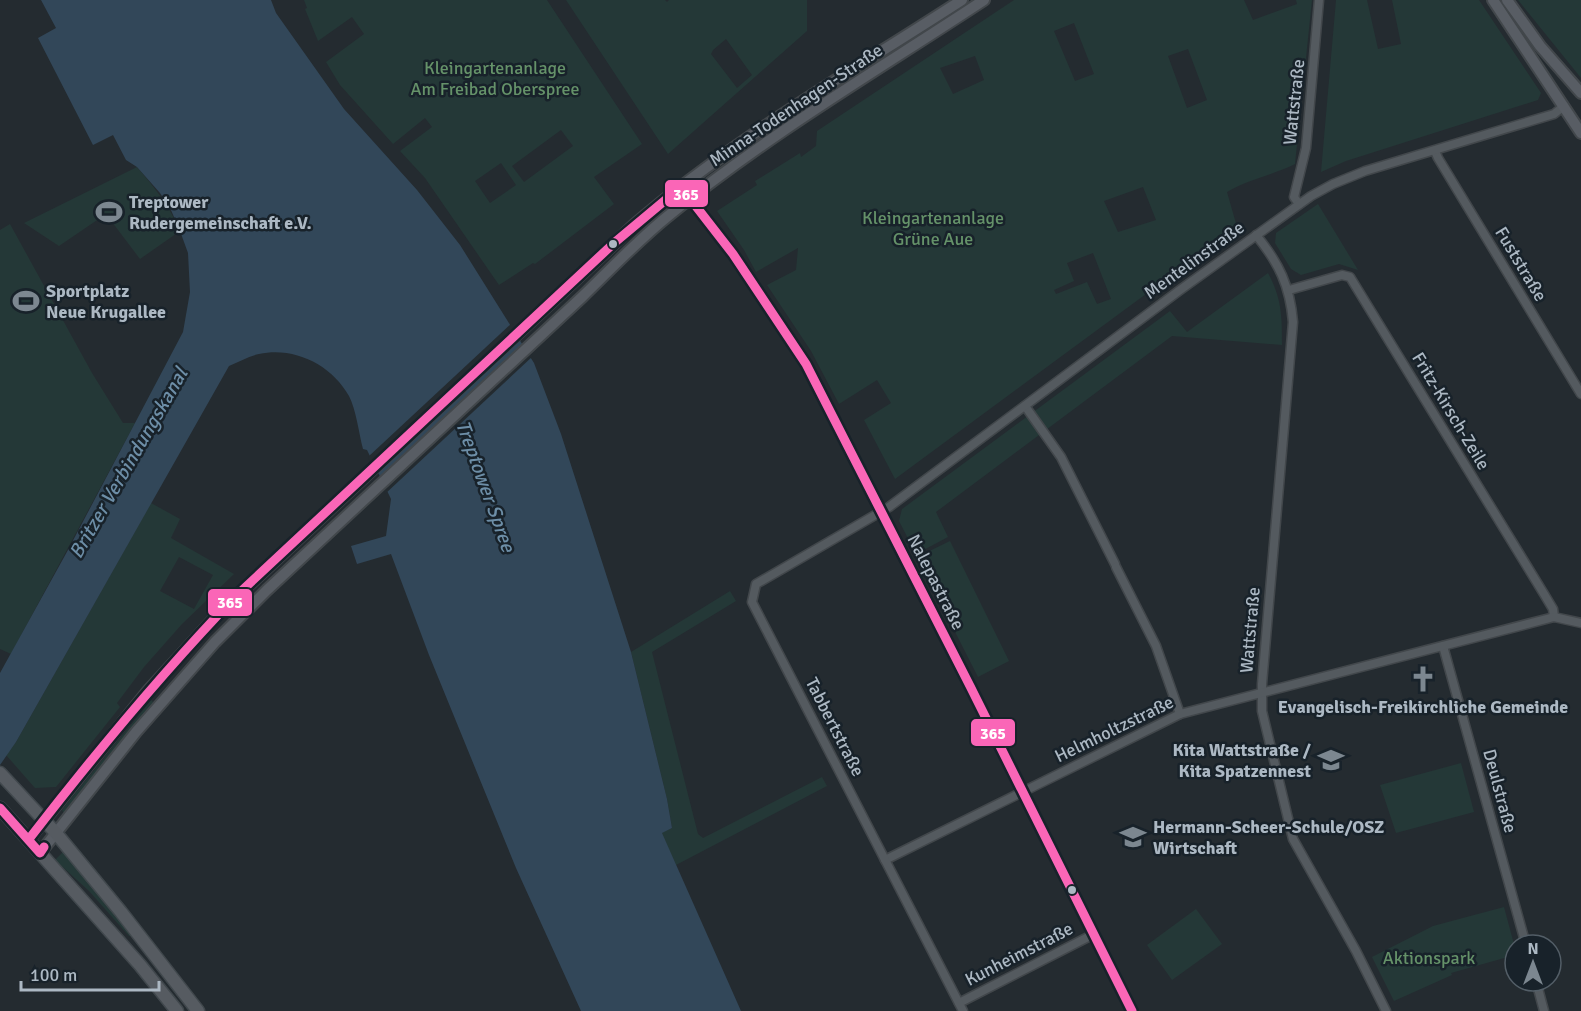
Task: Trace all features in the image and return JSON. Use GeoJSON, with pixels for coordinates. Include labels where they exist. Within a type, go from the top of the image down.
{"type":"FeatureCollection","features":[{"type":"Feature","properties":{"kind":"main road","name":"Minna-Todenhagen-Straße"},"geometry":{"type":"LineString","coordinates":[[44,820],[148,691],[188,645],[236,596],[642,219],[701,171],[784,114],[962,0]]}},
{"type":"Feature","properties":{"kind":"main road","name":"Minna-Todenhagen-Straße"},"geometry":{"type":"LineString","coordinates":[[55,832],[160,703],[215,642],[267,590],[582,297],[629,249],[690,199],[789,127],[984,0]]}},
{"type":"Feature","properties":{"kind":"main road"},"geometry":{"type":"LineString","coordinates":[[1493,0],[1581,132]]}},
{"type":"Feature","properties":{"kind":"main road"},"geometry":{"type":"LineString","coordinates":[[1507,0],[1540,46],[1581,93]]}},
{"type":"Feature","properties":{"kind":"main road"},"geometry":{"type":"LineString","coordinates":[[0,773],[55,832],[196,1009]]}},
{"type":"Feature","properties":{"kind":"main road"},"geometry":{"type":"LineString","coordinates":[[0,808],[177,1011]]}},
{"type":"Feature","properties":{"kind":"main road"},"geometry":{"type":"LineString","coordinates":[[29,839],[44,820]]}},
{"type":"Feature","properties":{"kind":"main road"},"geometry":{"type":"LineString","coordinates":[[40,852],[55,832]]}},
{"type":"Feature","properties":{"kind":"street","name":"Wattstraße"},"geometry":{"type":"LineString","coordinates":[[1299,204],[1294,197],[1306,148],[1319,0]]}},
{"type":"Feature","properties":{"kind":"street","name":"Mentelinstraße"},"geometry":{"type":"LineString","coordinates":[[881,512],[1299,204],[1346,178],[1554,114],[1564,106]]}},
{"type":"Feature","properties":{"kind":"street","name":"Fuststraße"},"geometry":{"type":"LineString","coordinates":[[1435,151],[1581,394]]}},
{"type":"Feature","properties":{"kind":"street","name":"Nalepastraße"},"geometry":{"type":"LineString","coordinates":[[681,187],[733,254],[806,364],[1132,1011]]}},
{"type":"Feature","properties":{"kind":"street","name":"Wattstraße"},"geometry":{"type":"LineString","coordinates":[[1256,235],[1278,268],[1289,290],[1293,322],[1262,711],[1293,839],[1356,951],[1386,1011]]}},
{"type":"Feature","properties":{"kind":"street","name":"Fritz-Kirsch-Zeile"},"geometry":{"type":"LineString","coordinates":[[1289,290],[1342,275],[1350,278],[1544,594],[1553,609],[1554,618]]}},
{"type":"Feature","properties":{"kind":"street"},"geometry":{"type":"LineString","coordinates":[[1025,406],[1061,457],[1158,650],[1180,714]]}},
{"type":"Feature","properties":{"kind":"street","name":"Tabbertstraße"},"geometry":{"type":"LineString","coordinates":[[881,512],[756,585],[752,602],[961,1007]]}},
{"type":"Feature","properties":{"kind":"street","name":"Helmholtzstraße"},"geometry":{"type":"LineString","coordinates":[[885,860],[1180,714],[1554,618],[1581,623]]}},
{"type":"Feature","properties":{"kind":"street","name":"Deulstraße"},"geometry":{"type":"LineString","coordinates":[[1443,646],[1523,933]]}},
{"type":"Feature","properties":{"kind":"street","name":"Kunheimstraße"},"geometry":{"type":"LineString","coordinates":[[961,1007],[1094,934]]}},
{"type":"Feature","properties":{"kind":"street"},"geometry":{"type":"LineString","coordinates":[[1539,993],[1544,1011]]}},
{"type":"Feature","properties":{"kind":"green space","name":"Kleingartenanlage Am Freibad Oberspree"},"geometry":{"type":"Polygon","coordinates":[[[304,0],[547,0],[642,144],[594,177],[614,204],[535,264],[533,263],[499,285],[425,178],[400,151],[432,127],[425,118],[393,144],[340,85],[326,62],[364,34],[352,17],[318,41],[305,9],[307,8],[304,0]],[[561,130],[512,166],[524,182],[573,146],[561,130]],[[501,163],[475,181],[490,203],[516,185],[501,163]]]}},
{"type":"Feature","properties":{"kind":"green space"},"geometry":{"type":"Polygon","coordinates":[[[566,0],[665,0],[667,2],[669,0],[807,0],[807,31],[668,154],[566,0]],[[726,39],[713,50],[711,54],[737,88],[752,75],[726,39]]]}},
{"type":"Feature","properties":{"kind":"green space","name":"Kleingartenanlage Grüne Aue"},"geometry":{"type":"Polygon","coordinates":[[[1014,0],[1244,0],[1253,20],[1297,4],[1296,0],[1312,0],[1295,164],[1227,192],[1237,227],[895,479],[864,420],[891,403],[877,380],[839,404],[811,351],[767,285],[796,270],[798,248],[756,272],[717,211],[757,185],[755,181],[800,153],[801,157],[816,146],[817,131],[1014,0]],[[1074,23],[1054,31],[1075,81],[1094,74],[1074,23]],[[1188,49],[1168,56],[1187,108],[1207,100],[1188,49]],[[975,56],[940,68],[953,94],[984,80],[975,56]],[[1143,187],[1104,201],[1118,232],[1156,220],[1143,187]],[[1093,253],[1067,263],[1074,281],[1054,290],[1056,294],[1087,282],[1097,304],[1111,299],[1093,253]]]}},
{"type":"Feature","properties":{"kind":"green space"},"geometry":{"type":"Polygon","coordinates":[[[1336,0],[1367,0],[1378,49],[1401,44],[1392,0],[1479,0],[1541,93],[1538,100],[1346,161],[1321,172],[1336,0]]]}},
{"type":"Feature","properties":{"kind":"green space"},"geometry":{"type":"Polygon","coordinates":[[[1518,0],[1581,0],[1581,78],[1518,0]]]}},
{"type":"Feature","properties":{"kind":"green space","name":"Treptower Rudergemeinschaft e.V."},"geometry":{"type":"Polygon","coordinates":[[[137,167],[166,205],[180,231],[140,259],[106,214],[59,246],[24,223],[137,167]]]}},
{"type":"Feature","properties":{"kind":"green space"},"geometry":{"type":"Polygon","coordinates":[[[1318,204],[1358,270],[1339,264],[1301,275],[1291,269],[1275,243],[1276,233],[1318,204]]]}},
{"type":"Feature","properties":{"kind":"green space"},"geometry":{"type":"Polygon","coordinates":[[[10,224],[92,373],[123,423],[135,423],[11,654],[0,649],[0,230],[10,224]]]}},
{"type":"Feature","properties":{"kind":"green space"},"geometry":{"type":"Polygon","coordinates":[[[1268,273],[1280,308],[1282,345],[1172,336],[936,512],[948,537],[916,554],[899,521],[902,509],[1170,311],[1187,332],[1268,273]]]}},
{"type":"Feature","properties":{"kind":"green space"},"geometry":{"type":"Polygon","coordinates":[[[151,503],[180,519],[171,538],[234,574],[182,624],[144,667],[117,703],[120,707],[56,787],[35,788],[6,755],[16,742],[151,503]],[[179,557],[160,591],[194,609],[213,575],[179,557]]]}},
{"type":"Feature","properties":{"kind":"green space"},"geometry":{"type":"Polygon","coordinates":[[[950,541],[1009,661],[978,677],[917,557],[950,541]]]}},
{"type":"Feature","properties":{"kind":"green space"},"geometry":{"type":"Polygon","coordinates":[[[730,591],[736,601],[652,652],[698,834],[703,838],[822,777],[827,786],[676,865],[661,833],[672,828],[631,652],[730,591]]]}},
{"type":"Feature","properties":{"kind":"green space"},"geometry":{"type":"Polygon","coordinates":[[[151,700],[154,703],[64,813],[62,810],[151,700]]]}},
{"type":"Feature","properties":{"kind":"green space"},"geometry":{"type":"Polygon","coordinates":[[[1461,763],[1474,812],[1396,833],[1380,785],[1461,763]]]}},
{"type":"Feature","properties":{"kind":"green space"},"geometry":{"type":"Polygon","coordinates":[[[63,852],[114,912],[131,936],[89,891],[55,860],[63,852]]]}},
{"type":"Feature","properties":{"kind":"green space","name":"Aktionspark"},"geometry":{"type":"Polygon","coordinates":[[[1504,907],[1511,933],[1503,933],[1503,958],[1451,973],[1452,975],[1394,1001],[1372,957],[1433,926],[1504,907]]]}},
{"type":"Feature","properties":{"kind":"green space"},"geometry":{"type":"Polygon","coordinates":[[[1196,909],[1222,944],[1172,980],[1147,945],[1196,909]]]}},
{"type":"Feature","properties":{"kind":"water"},"geometry":{"type":"Polygon","coordinates":[[[41,0],[271,0],[276,13],[344,109],[417,190],[460,245],[534,363],[561,434],[631,652],[672,828],[662,833],[741,1011],[581,1011],[516,868],[429,655],[391,554],[357,564],[351,546],[386,536],[391,499],[367,450],[363,449],[349,396],[333,375],[311,360],[272,352],[259,354],[229,366],[16,742],[0,765],[0,673],[183,332],[190,292],[188,253],[171,210],[160,193],[137,167],[126,160],[113,135],[93,145],[38,38],[56,28],[41,0]]]}},
{"type":"Feature","properties":{"kind":"pier"},"geometry":{"type":"Polygon","coordinates":[[[512,323],[521,337],[375,473],[368,457],[512,323]]]}},
{"type":"Feature","properties":{"kind":"pier"},"geometry":{"type":"Polygon","coordinates":[[[525,343],[533,356],[385,494],[378,479],[525,343]]]}},
{"type":"Feature","properties":{"kind":"transit line","name":"365"},"geometry":{"type":"LineString","coordinates":[[29,839],[129,715],[236,596],[614,243],[681,187],[733,254],[806,364],[1132,1011]]}},
{"type":"Feature","properties":{"kind":"transit line","name":"365"},"geometry":{"type":"LineString","coordinates":[[0,808],[40,853],[44,847]]}},
{"type":"Feature","properties":{"kind":"place","name":"Treptower Rudergemeinschaft e.V."},"geometry":{"type":"Point","coordinates":[109,212]}},
{"type":"Feature","properties":{"kind":"place","name":"Sportplatz Neue Krugallee"},"geometry":{"type":"Point","coordinates":[26,301]}},
{"type":"Feature","properties":{"kind":"place","name":"Evangelisch-Freikirchliche Gemeinde"},"geometry":{"type":"Point","coordinates":[1423,679]}},
{"type":"Feature","properties":{"kind":"place","name":"Kita Wattstraße / Kita Spatzennest"},"geometry":{"type":"Point","coordinates":[1331,760]}},
{"type":"Feature","properties":{"kind":"place","name":"Hermann-Scheer-Schule/OSZ Wirtschaft"},"geometry":{"type":"Point","coordinates":[1133,837]}},
{"type":"Feature","properties":{"kind":"water label","name":"Britzer Verbindungskanal"},"geometry":{"type":"Point","coordinates":[128,463]}},
{"type":"Feature","properties":{"kind":"water label","name":"Treptower Spree"},"geometry":{"type":"Point","coordinates":[486,486]}}]}
